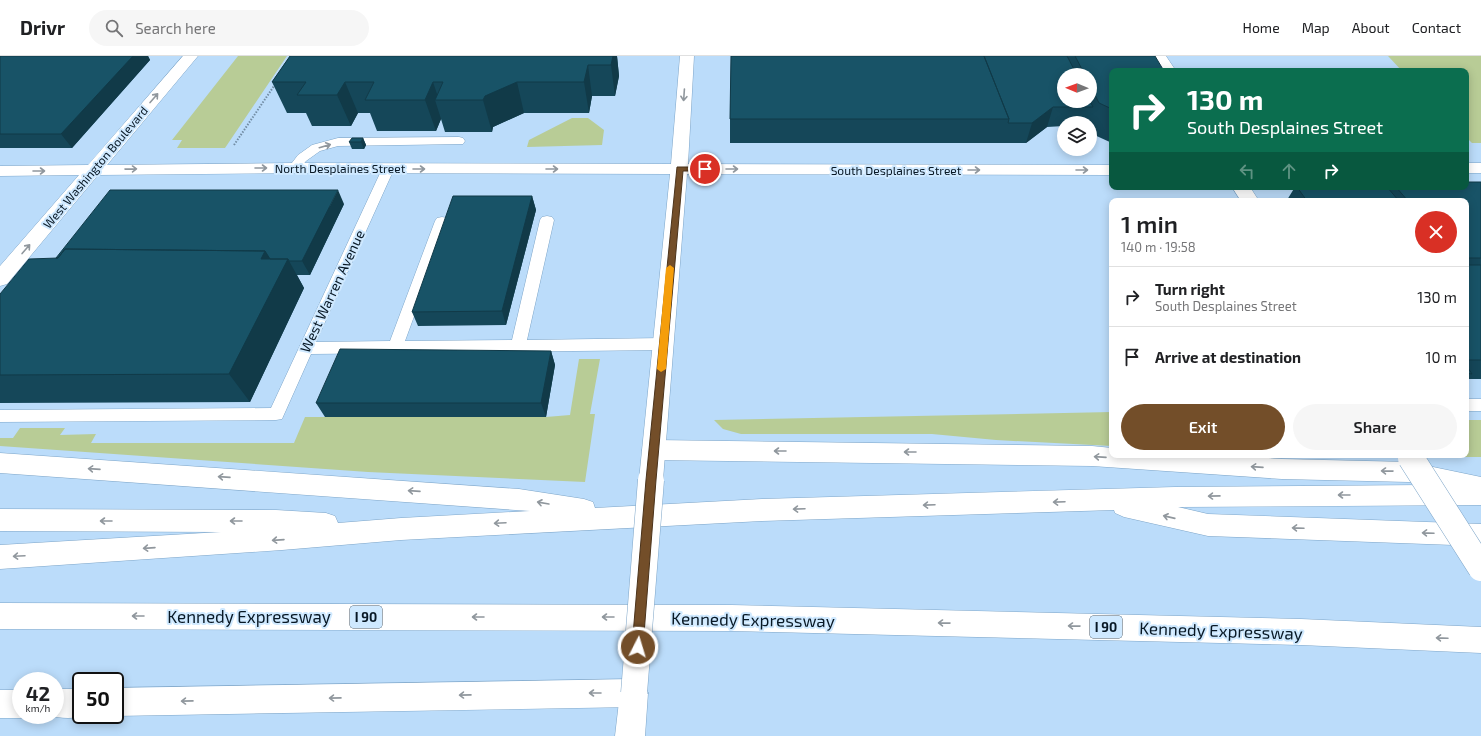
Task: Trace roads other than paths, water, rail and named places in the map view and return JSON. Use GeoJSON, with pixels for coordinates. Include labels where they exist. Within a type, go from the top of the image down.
{"type":"FeatureCollection","features":[{"type":"Feature","properties":{"kind":"main road","name":"West Washington Boulevard"},"geometry":{"type":"LineString","coordinates":[[0,279],[191,56]]}},
{"type":"Feature","properties":{"kind":"main road"},"geometry":{"type":"LineString","coordinates":[[630,736],[651,480],[680,169],[687,56]]}},
{"type":"Feature","properties":{"kind":"main road"},"geometry":{"type":"LineString","coordinates":[[1159,56],[1167,68]]}},
{"type":"Feature","properties":{"kind":"main road","name":"North Desplaines Street"},"geometry":{"type":"LineString","coordinates":[[0,171],[294,168],[680,169]]}},
{"type":"Feature","properties":{"kind":"main road"},"geometry":{"type":"LineString","coordinates":[[1469,168],[1481,168]]}},
{"type":"Feature","properties":{"kind":"main road","name":"South Desplaines Street"},"geometry":{"type":"LineString","coordinates":[[680,169],[1109,170]]}},
{"type":"Feature","properties":{"kind":"main road"},"geometry":{"type":"LineString","coordinates":[[654,450],[949,453],[1109,457]]}},
{"type":"Feature","properties":{"kind":"main road"},"geometry":{"type":"LineString","coordinates":[[1121,458],[1282,469],[1409,472],[1481,486]]}},
{"type":"Feature","properties":{"kind":"main road"},"geometry":{"type":"LineString","coordinates":[[1411,458],[1481,568]]}},
{"type":"Feature","properties":{"kind":"main road"},"geometry":{"type":"LineString","coordinates":[[0,463],[519,499],[623,516]]}},
{"type":"Feature","properties":{"kind":"main road"},"geometry":{"type":"LineString","coordinates":[[0,557],[282,539],[401,529],[623,516],[1098,500],[1175,496],[1481,494]]}},
{"type":"Feature","properties":{"kind":"main road"},"geometry":{"type":"LineString","coordinates":[[1098,500],[1208,525],[1481,535]]}},
{"type":"Feature","properties":{"kind":"main road"},"geometry":{"type":"LineString","coordinates":[[0,520],[276,521],[401,529]]}},
{"type":"Feature","properties":{"kind":"main road","name":"Kennedy Expressway"},"geometry":{"type":"LineString","coordinates":[[0,616],[731,618],[1285,632],[1481,640]]}},
{"type":"Feature","properties":{"kind":"main road"},"geometry":{"type":"LineString","coordinates":[[124,702],[634,693]]}},
{"type":"Feature","properties":{"kind":"main road"},"geometry":{"type":"LineString","coordinates":[[0,704],[12,704]]}},
{"type":"Feature","properties":{"kind":"lane"},"geometry":{"type":"LineString","coordinates":[[294,168],[302,158],[316,148],[338,142],[459,141]]}},
{"type":"Feature","properties":{"kind":"lane","name":"West Warren Avenue"},"geometry":{"type":"LineString","coordinates":[[0,416],[276,414],[388,168]]}},
{"type":"Feature","properties":{"kind":"lane"},"geometry":{"type":"LineString","coordinates":[[395,347],[442,220]]}},
{"type":"Feature","properties":{"kind":"lane"},"geometry":{"type":"LineString","coordinates":[[518,346],[547,220]]}},
{"type":"Feature","properties":{"kind":"lane"},"geometry":{"type":"LineString","coordinates":[[305,348],[664,344]]}},
{"type":"Feature","properties":{"kind":"lane"},"geometry":{"type":"LineString","coordinates":[[1469,405],[1481,405]]}}]}
